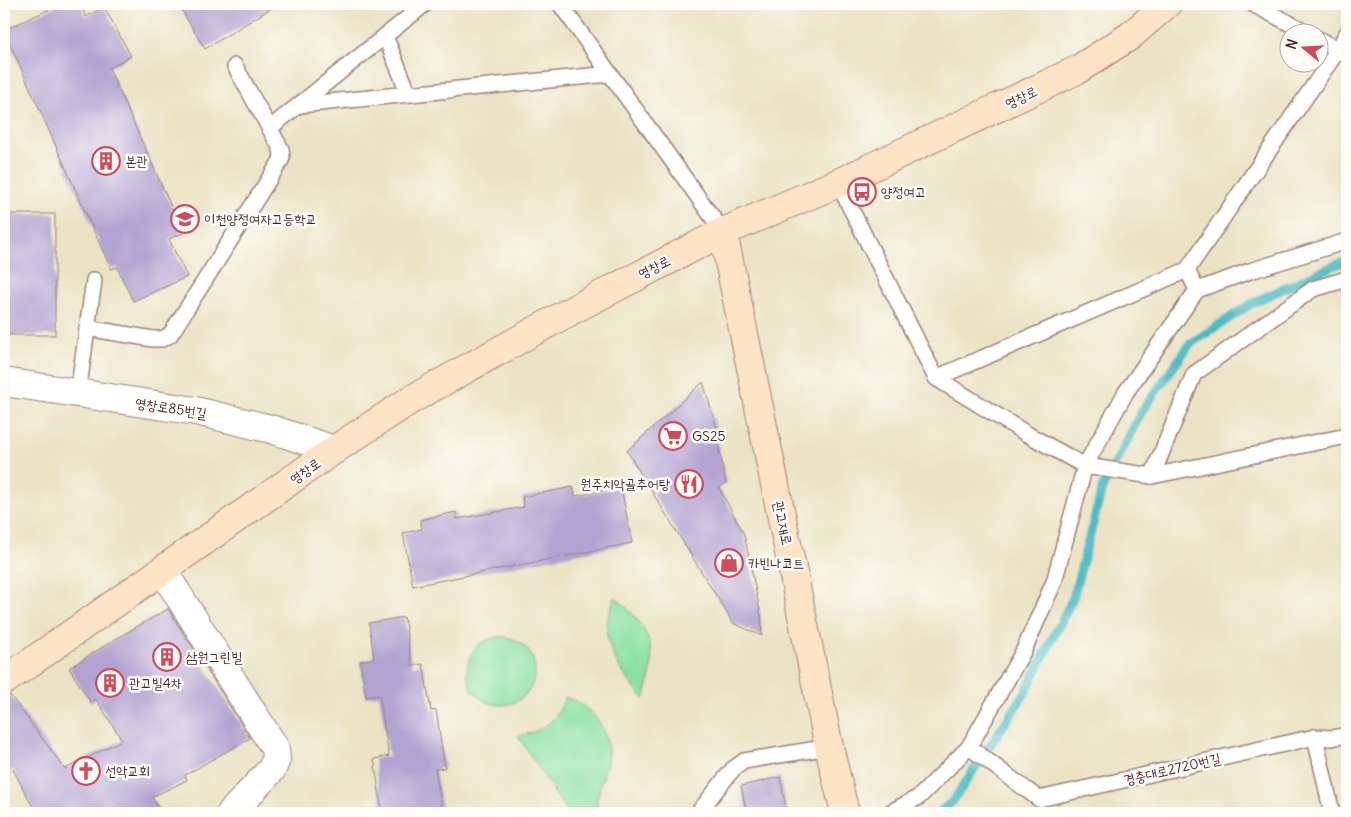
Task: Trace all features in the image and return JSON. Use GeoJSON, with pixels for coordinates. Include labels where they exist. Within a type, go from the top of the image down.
{"type":"FeatureCollection","features":[{"type":"Feature","properties":{"kind":"street","name":"영창로"},"geometry":{"type":"LineString","coordinates":[[4,681],[334,450],[412,399],[578,307],[723,232],[838,183],[1077,70],[1130,36],[1167,4]]}},
{"type":"Feature","properties":{"kind":"street","name":"관고재로"},"geometry":{"type":"LineString","coordinates":[[723,232],[829,747],[845,813]]}},
{"type":"Feature","properties":{"kind":"street","name":"영창로85번길"},"geometry":{"type":"LineString","coordinates":[[4,382],[196,411],[271,429],[334,450]]}},
{"type":"Feature","properties":{"kind":"street"},"geometry":{"type":"LineString","coordinates":[[163,571],[275,748],[276,759],[272,769],[231,813]]}},
{"type":"Feature","properties":{"kind":"lane"},"geometry":{"type":"LineString","coordinates":[[270,128],[425,4]]}},
{"type":"Feature","properties":{"kind":"lane"},"geometry":{"type":"LineString","coordinates":[[560,4],[723,232]]}},
{"type":"Feature","properties":{"kind":"lane"},"geometry":{"type":"LineString","coordinates":[[1253,4],[1287,22]]}},
{"type":"Feature","properties":{"kind":"lane"},"geometry":{"type":"LineString","coordinates":[[936,378],[1186,270],[1343,52],[1347,33]]}},
{"type":"Feature","properties":{"kind":"lane"},"geometry":{"type":"LineString","coordinates":[[385,36],[408,94]]}},
{"type":"Feature","properties":{"kind":"lane"},"geometry":{"type":"LineString","coordinates":[[1328,44],[1343,52]]}},
{"type":"Feature","properties":{"kind":"lane"},"geometry":{"type":"LineString","coordinates":[[87,328],[153,339],[162,339],[170,335],[280,162],[282,158],[281,149],[235,66]]}},
{"type":"Feature","properties":{"kind":"lane"},"geometry":{"type":"LineString","coordinates":[[298,105],[610,74]]}},
{"type":"Feature","properties":{"kind":"lane"},"geometry":{"type":"LineString","coordinates":[[838,183],[936,378],[1027,434],[1092,467],[1152,476],[1347,436]]}},
{"type":"Feature","properties":{"kind":"lane"},"geometry":{"type":"LineString","coordinates":[[889,813],[919,797],[972,749],[1024,650],[1054,582],[1092,467],[1126,392],[1197,290],[1347,240]]}},
{"type":"Feature","properties":{"kind":"lane"},"geometry":{"type":"LineString","coordinates":[[1186,270],[1197,290]]}},
{"type":"Feature","properties":{"kind":"lane"},"geometry":{"type":"LineString","coordinates":[[78,394],[94,280]]}},
{"type":"Feature","properties":{"kind":"lane"},"geometry":{"type":"LineString","coordinates":[[1152,476],[1194,374],[1313,289],[1347,280]]}},
{"type":"Feature","properties":{"kind":"lane","name":"경충대로2720번길"},"geometry":{"type":"LineString","coordinates":[[972,749],[1039,799],[1315,738],[1332,738],[1347,735]]}},
{"type":"Feature","properties":{"kind":"lane"},"geometry":{"type":"LineString","coordinates":[[1315,738],[1332,813]]}},
{"type":"Feature","properties":{"kind":"lane"},"geometry":{"type":"LineString","coordinates":[[698,813],[738,764],[744,761],[829,747]]}},
{"type":"Feature","properties":{"kind":"green space"},"geometry":{"type":"Polygon","coordinates":[[[615,597],[638,620],[645,631],[649,643],[651,668],[644,699],[618,664],[609,644],[607,623],[615,597]]]}},
{"type":"Feature","properties":{"kind":"green space"},"geometry":{"type":"Polygon","coordinates":[[[494,637],[508,637],[520,642],[530,652],[535,664],[535,678],[530,690],[520,700],[508,705],[494,705],[482,700],[472,690],[467,678],[467,664],[472,652],[482,642],[494,637]]]}},
{"type":"Feature","properties":{"kind":"green space"},"geometry":{"type":"Polygon","coordinates":[[[565,697],[583,706],[597,719],[602,727],[608,746],[606,769],[598,793],[596,813],[568,813],[518,736],[535,731],[548,724],[558,713],[565,697]]]}},
{"type":"Feature","properties":{"kind":"building","name":"본관"},"geometry":{"type":"Polygon","coordinates":[[[61,4],[80,4],[86,17],[104,7],[131,56],[109,68],[183,233],[169,239],[187,277],[133,301],[117,267],[111,269],[4,30],[61,4]]]}},
{"type":"Feature","properties":{"kind":"building"},"geometry":{"type":"Polygon","coordinates":[[[178,4],[278,4],[205,49],[178,4]]]}},
{"type":"Feature","properties":{"kind":"building"},"geometry":{"type":"Polygon","coordinates":[[[4,214],[55,214],[55,335],[4,335],[4,214]]]}},
{"type":"Feature","properties":{"kind":"building"},"geometry":{"type":"Polygon","coordinates":[[[703,382],[718,433],[716,434],[726,483],[719,488],[744,534],[761,616],[762,636],[733,623],[627,451],[703,382]]]}},
{"type":"Feature","properties":{"kind":"building"},"geometry":{"type":"Polygon","coordinates":[[[573,487],[575,496],[621,487],[632,543],[413,586],[403,533],[422,529],[420,520],[456,512],[457,519],[524,507],[522,497],[573,487]]]}},
{"type":"Feature","properties":{"kind":"building"},"geometry":{"type":"Polygon","coordinates":[[[168,609],[250,738],[185,775],[187,780],[152,797],[161,813],[36,813],[13,769],[4,776],[4,696],[10,695],[65,769],[122,740],[96,699],[91,703],[69,668],[168,609]]]}},
{"type":"Feature","properties":{"kind":"building"},"geometry":{"type":"Polygon","coordinates":[[[404,617],[412,666],[423,664],[431,711],[436,710],[445,768],[435,769],[443,813],[392,813],[391,809],[382,811],[374,759],[389,756],[379,695],[366,697],[360,661],[374,658],[369,623],[404,617]]]}},
{"type":"Feature","properties":{"kind":"building"},"geometry":{"type":"Polygon","coordinates":[[[780,777],[787,813],[747,813],[741,786],[780,777]]]}},
{"type":"Feature","properties":{"kind":"waterway"},"geometry":{"type":"LineString","coordinates":[[938,813],[953,801],[1025,693],[1073,598],[1102,489],[1142,411],[1190,344],[1254,302],[1347,261]]}},
{"type":"Feature","properties":{"kind":"place","name":"본관"},"geometry":{"type":"Point","coordinates":[106,161]}},
{"type":"Feature","properties":{"kind":"place","name":"양정여고"},"geometry":{"type":"Point","coordinates":[862,192]}},
{"type":"Feature","properties":{"kind":"place","name":"이천양정여자고등학교"},"geometry":{"type":"Point","coordinates":[185,219]}},
{"type":"Feature","properties":{"kind":"place","name":"GS25"},"geometry":{"type":"Point","coordinates":[673,436]}},
{"type":"Feature","properties":{"kind":"place","name":"원주치악골추어탕"},"geometry":{"type":"Point","coordinates":[689,484]}},
{"type":"Feature","properties":{"kind":"place","name":"카빈나코트"},"geometry":{"type":"Point","coordinates":[729,563]}},
{"type":"Feature","properties":{"kind":"place","name":"삼원그린빌"},"geometry":{"type":"Point","coordinates":[167,657]}},
{"type":"Feature","properties":{"kind":"place","name":"관고빌4차"},"geometry":{"type":"Point","coordinates":[110,683]}},
{"type":"Feature","properties":{"kind":"place","name":"선악교회"},"geometry":{"type":"Point","coordinates":[86,771]}}]}
